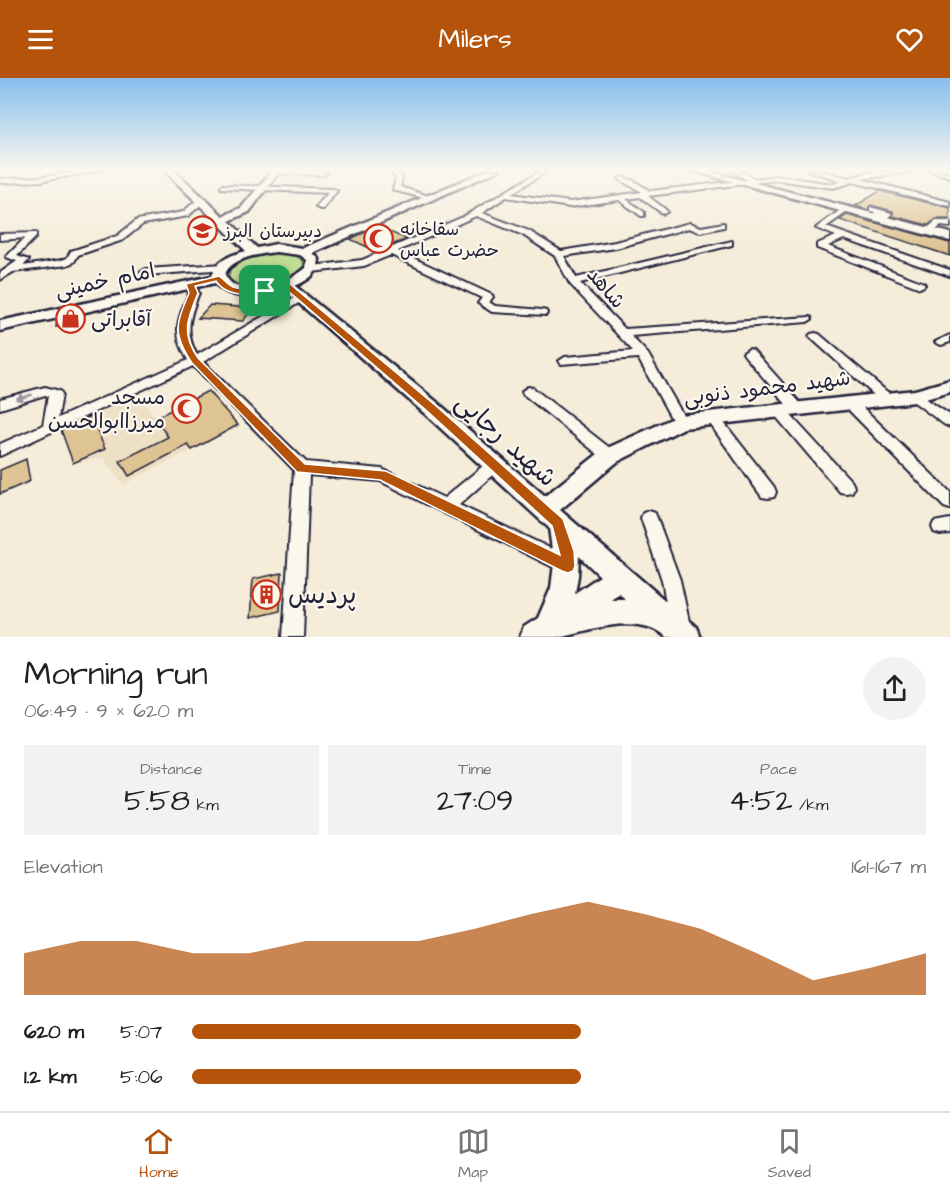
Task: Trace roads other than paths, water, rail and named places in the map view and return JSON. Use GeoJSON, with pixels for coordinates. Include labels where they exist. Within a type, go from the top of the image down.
{"type":"FeatureCollection","features":[{"type":"Feature","properties":{"kind":"main road"},"geometry":{"type":"LineString","coordinates":[[196,196],[253,251],[276,248],[304,252],[363,229],[435,196]]}},
{"type":"Feature","properties":{"kind":"main road"},"geometry":{"type":"LineString","coordinates":[[223,220],[245,210],[256,196]]}},
{"type":"Feature","properties":{"kind":"main road"},"geometry":{"type":"LineString","coordinates":[[794,196],[846,210],[873,213],[950,237]]}},
{"type":"Feature","properties":{"kind":"main road","name":"امام خمینی"},"geometry":{"type":"LineString","coordinates":[[0,326],[190,284],[221,273],[231,261],[253,251]]}},
{"type":"Feature","properties":{"kind":"main road"},"geometry":{"type":"LineString","coordinates":[[221,273],[222,284],[240,291],[294,292],[298,281],[312,269],[313,259],[304,252]]}},
{"type":"Feature","properties":{"kind":"main road","name":"شهید رجایی"},"geometry":{"type":"LineString","coordinates":[[294,292],[431,408],[677,628]]}},
{"type":"Feature","properties":{"kind":"main road","name":"شهید محمود ذنوبی"},"geometry":{"type":"LineString","coordinates":[[551,516],[610,456],[680,422],[915,396],[948,389]]}},
{"type":"Feature","properties":{"kind":"main road"},"geometry":{"type":"LineString","coordinates":[[541,632],[563,596],[568,566],[567,551],[551,516]]}},
{"type":"Feature","properties":{"kind":"main road"},"geometry":{"type":"LineString","coordinates":[[541,632],[619,578]]}},
{"type":"Feature","properties":{"kind":"main road"},"geometry":{"type":"LineString","coordinates":[[541,632],[585,614],[623,610],[677,628]]}},
{"type":"Feature","properties":{"kind":"street"},"geometry":{"type":"LineString","coordinates":[[320,207],[328,196]]}},
{"type":"Feature","properties":{"kind":"street"},"geometry":{"type":"LineString","coordinates":[[424,196],[431,198]]}},
{"type":"Feature","properties":{"kind":"street"},"geometry":{"type":"LineString","coordinates":[[312,269],[358,265],[466,219],[503,196]]}},
{"type":"Feature","properties":{"kind":"street"},"geometry":{"type":"LineString","coordinates":[[510,196],[527,200],[544,200],[569,207],[637,196]]}},
{"type":"Feature","properties":{"kind":"street"},"geometry":{"type":"LineString","coordinates":[[647,196],[663,212]]}},
{"type":"Feature","properties":{"kind":"street"},"geometry":{"type":"LineString","coordinates":[[917,196],[950,204]]}},
{"type":"Feature","properties":{"kind":"street"},"geometry":{"type":"LineString","coordinates":[[621,198],[641,214]]}},
{"type":"Feature","properties":{"kind":"street"},"geometry":{"type":"LineString","coordinates":[[10,270],[64,263],[71,260],[74,253],[120,238],[140,222],[184,214],[201,201]]}},
{"type":"Feature","properties":{"kind":"street"},"geometry":{"type":"LineString","coordinates":[[846,210],[820,228],[950,273]]}},
{"type":"Feature","properties":{"kind":"street"},"geometry":{"type":"LineString","coordinates":[[475,213],[526,233],[559,254],[616,245],[690,225],[700,230],[720,225]]}},
{"type":"Feature","properties":{"kind":"street"},"geometry":{"type":"LineString","coordinates":[[928,232],[939,223],[948,225],[950,221],[935,215]]}},
{"type":"Feature","properties":{"kind":"street"},"geometry":{"type":"LineString","coordinates":[[0,237],[33,235],[11,256],[24,260],[0,277]]}},
{"type":"Feature","properties":{"kind":"street"},"geometry":{"type":"LineString","coordinates":[[844,236],[820,246],[920,285]]}},
{"type":"Feature","properties":{"kind":"street"},"geometry":{"type":"LineString","coordinates":[[573,282],[729,243]]}},
{"type":"Feature","properties":{"kind":"street"},"geometry":{"type":"LineString","coordinates":[[390,251],[488,297],[483,303],[492,309],[542,313]]}},
{"type":"Feature","properties":{"kind":"street","name":"شاهد"},"geometry":{"type":"LineString","coordinates":[[559,254],[573,282],[642,354],[680,422]]}},
{"type":"Feature","properties":{"kind":"street"},"geometry":{"type":"LineString","coordinates":[[146,272],[221,273]]}},
{"type":"Feature","properties":{"kind":"street"},"geometry":{"type":"LineString","coordinates":[[190,284],[194,293],[182,320],[184,344],[195,360],[302,468],[382,475],[568,566]]}},
{"type":"Feature","properties":{"kind":"street"},"geometry":{"type":"LineString","coordinates":[[0,450],[195,360],[294,292]]}},
{"type":"Feature","properties":{"kind":"street"},"geometry":{"type":"LineString","coordinates":[[621,333],[807,319]]}},
{"type":"Feature","properties":{"kind":"street"},"geometry":{"type":"LineString","coordinates":[[815,336],[887,399]]}},
{"type":"Feature","properties":{"kind":"street"},"geometry":{"type":"LineString","coordinates":[[749,353],[846,487]]}},
{"type":"Feature","properties":{"kind":"street"},"geometry":{"type":"LineString","coordinates":[[566,361],[642,354]]}},
{"type":"Feature","properties":{"kind":"street"},"geometry":{"type":"LineString","coordinates":[[0,404],[45,391],[51,392],[54,394],[49,428]]}},
{"type":"Feature","properties":{"kind":"street"},"geometry":{"type":"LineString","coordinates":[[528,391],[610,456]]}},
{"type":"Feature","properties":{"kind":"street"},"geometry":{"type":"LineString","coordinates":[[915,396],[950,422]]}},
{"type":"Feature","properties":{"kind":"street"},"geometry":{"type":"LineString","coordinates":[[849,402],[950,502]]}},
{"type":"Feature","properties":{"kind":"street"},"geometry":{"type":"LineString","coordinates":[[713,418],[768,492]]}},
{"type":"Feature","properties":{"kind":"street"},"geometry":{"type":"LineString","coordinates":[[446,506],[494,465]]}},
{"type":"Feature","properties":{"kind":"street"},"geometry":{"type":"LineString","coordinates":[[293,637],[302,468]]}},
{"type":"Feature","properties":{"kind":"street"},"geometry":{"type":"LineString","coordinates":[[649,518],[671,580],[677,628]]}},
{"type":"Feature","properties":{"kind":"place","name":"دبیرستان البرز"},"geometry":{"type":"Point","coordinates":[203,231]}},
{"type":"Feature","properties":{"kind":"place","name":"سقاخانه حضرت عباس"},"geometry":{"type":"Point","coordinates":[379,239]}},
{"type":"Feature","properties":{"kind":"place","name":"آقابراتی"},"geometry":{"type":"Point","coordinates":[70,319]}},
{"type":"Feature","properties":{"kind":"place","name":"مسجد میرزاابوالحسن"},"geometry":{"type":"Point","coordinates":[186,409]}},
{"type":"Feature","properties":{"kind":"place","name":"پردیس"},"geometry":{"type":"Point","coordinates":[267,595]}}]}
